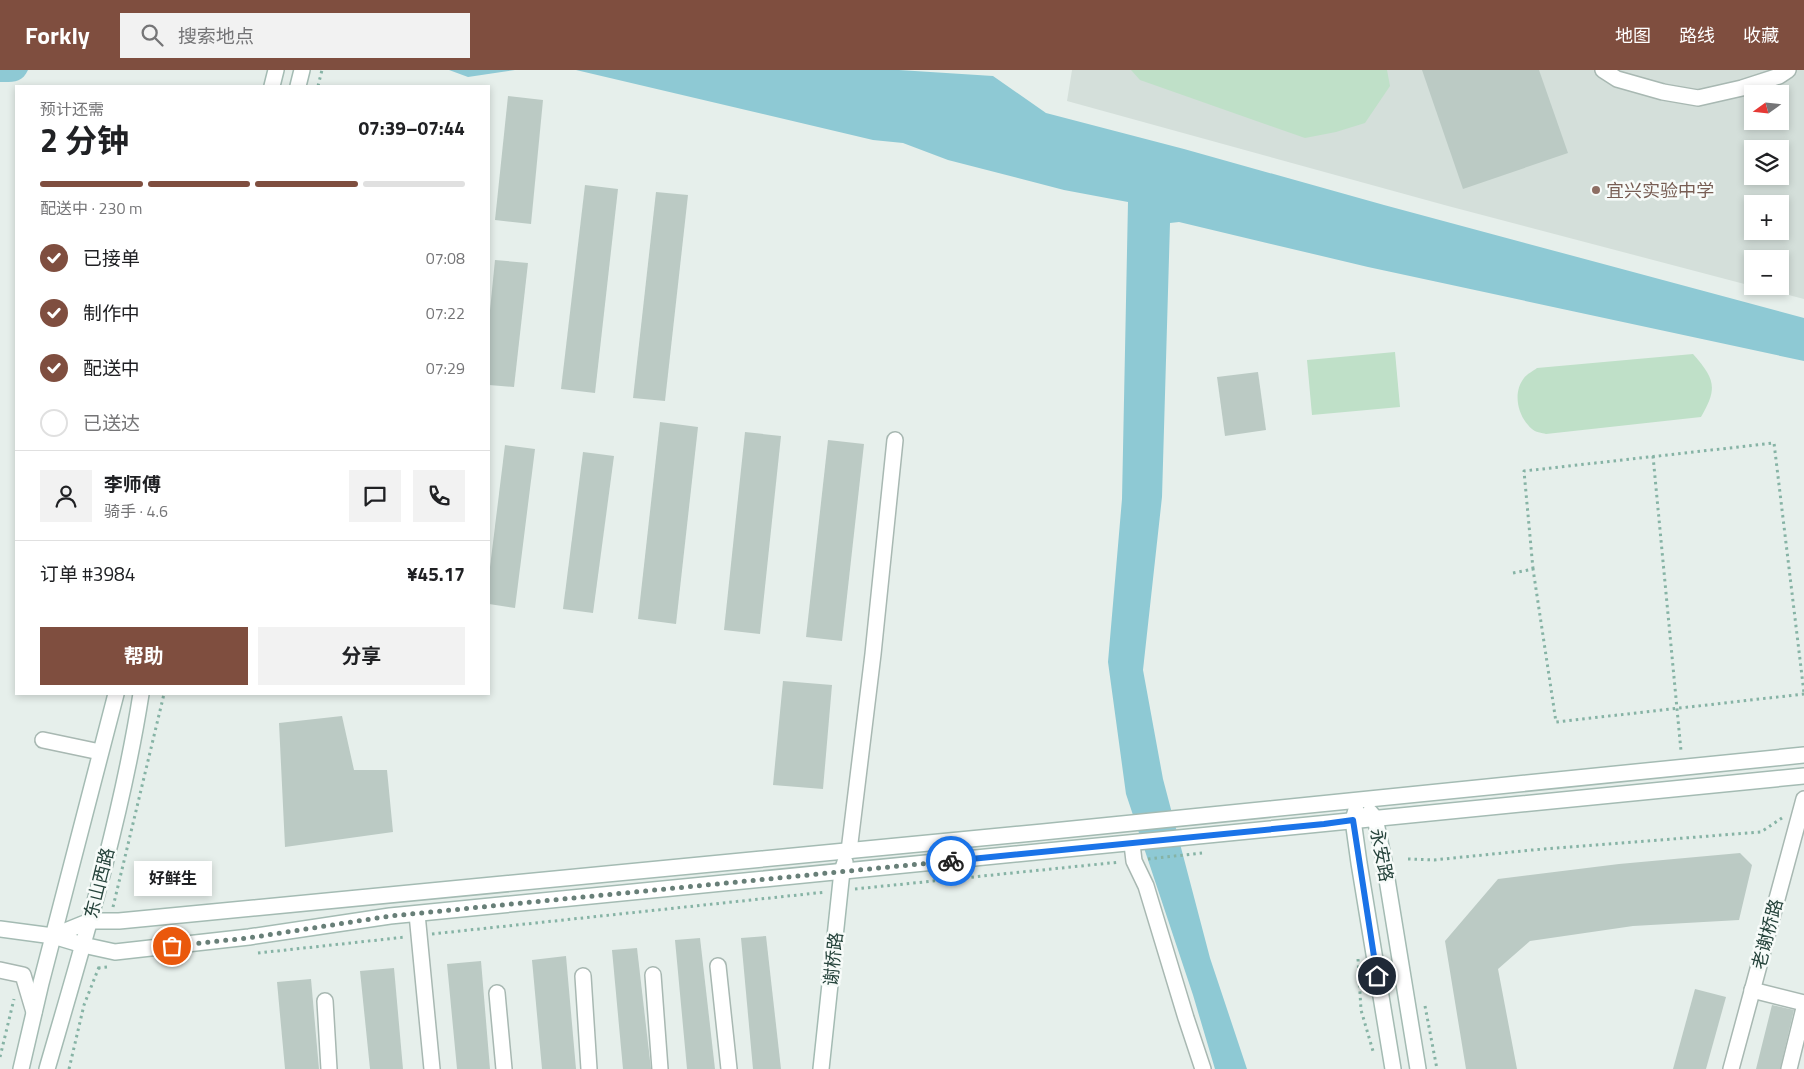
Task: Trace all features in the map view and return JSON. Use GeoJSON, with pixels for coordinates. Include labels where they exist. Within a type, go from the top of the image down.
{"type":"FeatureCollection","features":[{"type":"Feature","properties":{"kind":"main road"},"geometry":{"type":"LineString","coordinates":[[272,85],[276,70]]}},
{"type":"Feature","properties":{"kind":"main road"},"geometry":{"type":"LineString","coordinates":[[298,85],[302,70]]}},
{"type":"Feature","properties":{"kind":"main road"},"geometry":{"type":"LineString","coordinates":[[1603,70],[1618,79],[1663,92],[1698,98],[1742,88],[1779,76],[1788,70]]}},
{"type":"Feature","properties":{"kind":"main road","name":"谢桥路"},"geometry":{"type":"LineString","coordinates":[[822,1069],[842,871],[849,851],[873,654],[895,440]]}},
{"type":"Feature","properties":{"kind":"main road","name":"东山西路"},"geometry":{"type":"LineString","coordinates":[[21,1069],[53,936],[116,695]]}},
{"type":"Feature","properties":{"kind":"main road","name":"东山西路"},"geometry":{"type":"LineString","coordinates":[[48,1069],[90,921],[133,747],[141,695]]}},
{"type":"Feature","properties":{"kind":"main road"},"geometry":{"type":"LineString","coordinates":[[43,740],[100,752]]}},
{"type":"Feature","properties":{"kind":"main road"},"geometry":{"type":"LineString","coordinates":[[53,936],[90,921],[119,921],[849,851],[1804,755]]}},
{"type":"Feature","properties":{"kind":"main road"},"geometry":{"type":"LineString","coordinates":[[0,929],[53,936],[115,952],[248,938],[417,914],[1804,776]]}},
{"type":"Feature","properties":{"kind":"main road","name":"永安路"},"geometry":{"type":"LineString","coordinates":[[1360,799],[1375,818],[1384,861],[1418,1069]]}},
{"type":"Feature","properties":{"kind":"main road","name":"永安路"},"geometry":{"type":"LineString","coordinates":[[1360,799],[1353,820],[1393,1069]]}},
{"type":"Feature","properties":{"kind":"main road","name":"老谢桥路"},"geometry":{"type":"LineString","coordinates":[[1731,1069],[1803,802]]}},
{"type":"Feature","properties":{"kind":"main road"},"geometry":{"type":"LineString","coordinates":[[1132,844],[1134,861],[1146,886],[1203,1069]]}},
{"type":"Feature","properties":{"kind":"main road"},"geometry":{"type":"LineString","coordinates":[[417,914],[432,1069]]}},
{"type":"Feature","properties":{"kind":"main road"},"geometry":{"type":"LineString","coordinates":[[718,966],[729,1069]]}},
{"type":"Feature","properties":{"kind":"main road"},"geometry":{"type":"LineString","coordinates":[[0,970],[23,975],[34,1012]]}},
{"type":"Feature","properties":{"kind":"main road"},"geometry":{"type":"LineString","coordinates":[[653,975],[660,1069]]}},
{"type":"Feature","properties":{"kind":"main road"},"geometry":{"type":"LineString","coordinates":[[583,976],[589,1069]]}},
{"type":"Feature","properties":{"kind":"main road"},"geometry":{"type":"LineString","coordinates":[[1752,990],[1804,1010],[1789,1069]]}},
{"type":"Feature","properties":{"kind":"main road"},"geometry":{"type":"LineString","coordinates":[[497,993],[504,1069]]}},
{"type":"Feature","properties":{"kind":"main road"},"geometry":{"type":"LineString","coordinates":[[325,1001],[329,1069]]}},
{"type":"Feature","properties":{"kind":"main road"},"geometry":{"type":"LineString","coordinates":[[1796,1069],[1804,1064]]}},
{"type":"Feature","properties":{"kind":"path"},"geometry":{"type":"LineString","coordinates":[[318,85],[322,70]]}},
{"type":"Feature","properties":{"kind":"path"},"geometry":{"type":"LineString","coordinates":[[1774,443],[1804,694],[1556,722],[1533,569],[1524,471],[1652,456],[1774,443]]}},
{"type":"Feature","properties":{"kind":"path"},"geometry":{"type":"LineString","coordinates":[[1652,456],[1681,752]]}},
{"type":"Feature","properties":{"kind":"path"},"geometry":{"type":"LineString","coordinates":[[1513,573],[1533,569]]}},
{"type":"Feature","properties":{"kind":"path"},"geometry":{"type":"LineString","coordinates":[[1408,858],[1434,860],[1532,850],[1761,832],[1803,802]]}},
{"type":"Feature","properties":{"kind":"path"},"geometry":{"type":"LineString","coordinates":[[256,953],[1211,852]]}},
{"type":"Feature","properties":{"kind":"path"},"geometry":{"type":"LineString","coordinates":[[98,968],[112,967]]}},
{"type":"Feature","properties":{"kind":"path"},"geometry":{"type":"LineString","coordinates":[[0,1057],[13,1008],[15,990]]}},
{"type":"Feature","properties":{"kind":"shaded area","name":"宜兴实验中学"},"geometry":{"type":"Polygon","coordinates":[[[1072,70],[1804,70],[1804,299],[1789,295],[1789,250],[1744,250],[1744,284],[1448,206],[1067,101],[1072,70]]]}},
{"type":"Feature","properties":{"kind":"green space"},"geometry":{"type":"Polygon","coordinates":[[[1131,70],[1387,70],[1390,86],[1365,123],[1336,132],[1305,138],[1140,80],[1131,70]]]}},
{"type":"Feature","properties":{"kind":"green space"},"geometry":{"type":"Polygon","coordinates":[[[1395,352],[1400,407],[1312,415],[1307,360],[1395,352]]]}},
{"type":"Feature","properties":{"kind":"green space"},"geometry":{"type":"Polygon","coordinates":[[[1693,354],[1706,370],[1712,384],[1710,398],[1701,417],[1546,434],[1532,429],[1520,412],[1518,391],[1520,384],[1525,377],[1537,368],[1693,354]]]}},
{"type":"Feature","properties":{"kind":"water"},"geometry":{"type":"Polygon","coordinates":[[[0,70],[28,70],[20,80],[0,82],[0,70]]]}},
{"type":"Feature","properties":{"kind":"water"},"geometry":{"type":"Polygon","coordinates":[[[449,70],[515,70],[468,77],[449,70]]]}},
{"type":"Feature","properties":{"kind":"water"},"geometry":{"type":"Polygon","coordinates":[[[576,70],[899,70],[993,76],[1046,113],[1804,318],[1804,361],[1368,267],[1179,222],[1170,223],[1162,497],[1143,670],[1163,779],[1210,958],[1247,1069],[1215,1069],[1193,995],[1126,794],[1108,662],[1122,499],[1128,202],[1064,190],[948,160],[903,143],[873,140],[576,70]]]}},
{"type":"Feature","properties":{"kind":"building"},"geometry":{"type":"Polygon","coordinates":[[[1422,70],[1539,70],[1568,153],[1463,189],[1422,70]]]}},
{"type":"Feature","properties":{"kind":"building"},"geometry":{"type":"Polygon","coordinates":[[[508,96],[543,100],[531,224],[495,220],[508,96]]]}},
{"type":"Feature","properties":{"kind":"building"},"geometry":{"type":"Polygon","coordinates":[[[585,185],[618,189],[595,393],[561,389],[585,185]]]}},
{"type":"Feature","properties":{"kind":"building"},"geometry":{"type":"Polygon","coordinates":[[[656,192],[688,195],[665,401],[633,398],[656,192]]]}},
{"type":"Feature","properties":{"kind":"building"},"geometry":{"type":"Polygon","coordinates":[[[495,260],[528,263],[514,387],[490,385],[490,310],[495,260]]]}},
{"type":"Feature","properties":{"kind":"building"},"geometry":{"type":"Polygon","coordinates":[[[1258,372],[1266,430],[1225,436],[1217,377],[1258,372]]]}},
{"type":"Feature","properties":{"kind":"building"},"geometry":{"type":"Polygon","coordinates":[[[660,422],[698,427],[676,624],[638,619],[660,422]]]}},
{"type":"Feature","properties":{"kind":"building"},"geometry":{"type":"Polygon","coordinates":[[[745,432],[781,436],[760,634],[724,630],[745,432]]]}},
{"type":"Feature","properties":{"kind":"building"},"geometry":{"type":"Polygon","coordinates":[[[828,440],[864,444],[842,641],[806,637],[828,440]]]}},
{"type":"Feature","properties":{"kind":"building"},"geometry":{"type":"Polygon","coordinates":[[[505,445],[535,449],[515,608],[490,604],[490,567],[505,445]]]}},
{"type":"Feature","properties":{"kind":"building"},"geometry":{"type":"Polygon","coordinates":[[[583,452],[614,456],[593,613],[563,609],[583,452]]]}},
{"type":"Feature","properties":{"kind":"building"},"geometry":{"type":"Polygon","coordinates":[[[783,681],[832,685],[823,789],[773,785],[783,681]]]}},
{"type":"Feature","properties":{"kind":"building"},"geometry":{"type":"Polygon","coordinates":[[[342,716],[354,770],[387,770],[393,832],[285,847],[279,723],[342,716]]]}},
{"type":"Feature","properties":{"kind":"building"},"geometry":{"type":"Polygon","coordinates":[[[1740,853],[1752,865],[1739,920],[1633,926],[1530,941],[1498,969],[1517,1069],[1466,1069],[1445,941],[1498,879],[1619,864],[1740,853]]]}},
{"type":"Feature","properties":{"kind":"building"},"geometry":{"type":"Polygon","coordinates":[[[766,936],[781,1069],[753,1069],[741,938],[766,936]]]}},
{"type":"Feature","properties":{"kind":"building"},"geometry":{"type":"Polygon","coordinates":[[[700,938],[715,1069],[687,1069],[675,940],[700,938]]]}},
{"type":"Feature","properties":{"kind":"building"},"geometry":{"type":"Polygon","coordinates":[[[637,948],[651,1069],[623,1069],[612,950],[637,948]]]}},
{"type":"Feature","properties":{"kind":"building"},"geometry":{"type":"Polygon","coordinates":[[[566,956],[576,1069],[542,1069],[532,960],[566,956]]]}},
{"type":"Feature","properties":{"kind":"building"},"geometry":{"type":"Polygon","coordinates":[[[481,961],[490,1069],[457,1069],[447,964],[481,961]]]}},
{"type":"Feature","properties":{"kind":"building"},"geometry":{"type":"Polygon","coordinates":[[[394,968],[403,1069],[370,1069],[360,971],[394,968]]]}},
{"type":"Feature","properties":{"kind":"building"},"geometry":{"type":"Polygon","coordinates":[[[311,979],[319,1069],[285,1069],[277,982],[311,979]]]}},
{"type":"Feature","properties":{"kind":"building"},"geometry":{"type":"Polygon","coordinates":[[[1695,989],[1726,997],[1706,1069],[1673,1069],[1695,989]]]}},
{"type":"Feature","properties":{"kind":"building"},"geometry":{"type":"Polygon","coordinates":[[[1772,1005],[1794,1010],[1780,1069],[1756,1069],[1772,1005]]]}},
{"type":"Feature","properties":{"kind":"way so far"},"geometry":{"type":"LineString","coordinates":[[172,946],[248,938],[390,916],[951,861]]}},
{"type":"Feature","properties":{"kind":"place","name":"宜兴实验中学"},"geometry":{"type":"Point","coordinates":[1596,190]}},
{"type":"Feature","properties":{"kind":"place","name":"好鲜生"},"geometry":{"type":"Point","coordinates":[172,946]}},
{"type":"Feature","properties":{"kind":"route"},"geometry":{"type":"LineString","coordinates":[[951,861],[1353,820],[1377,976]]}}]}
